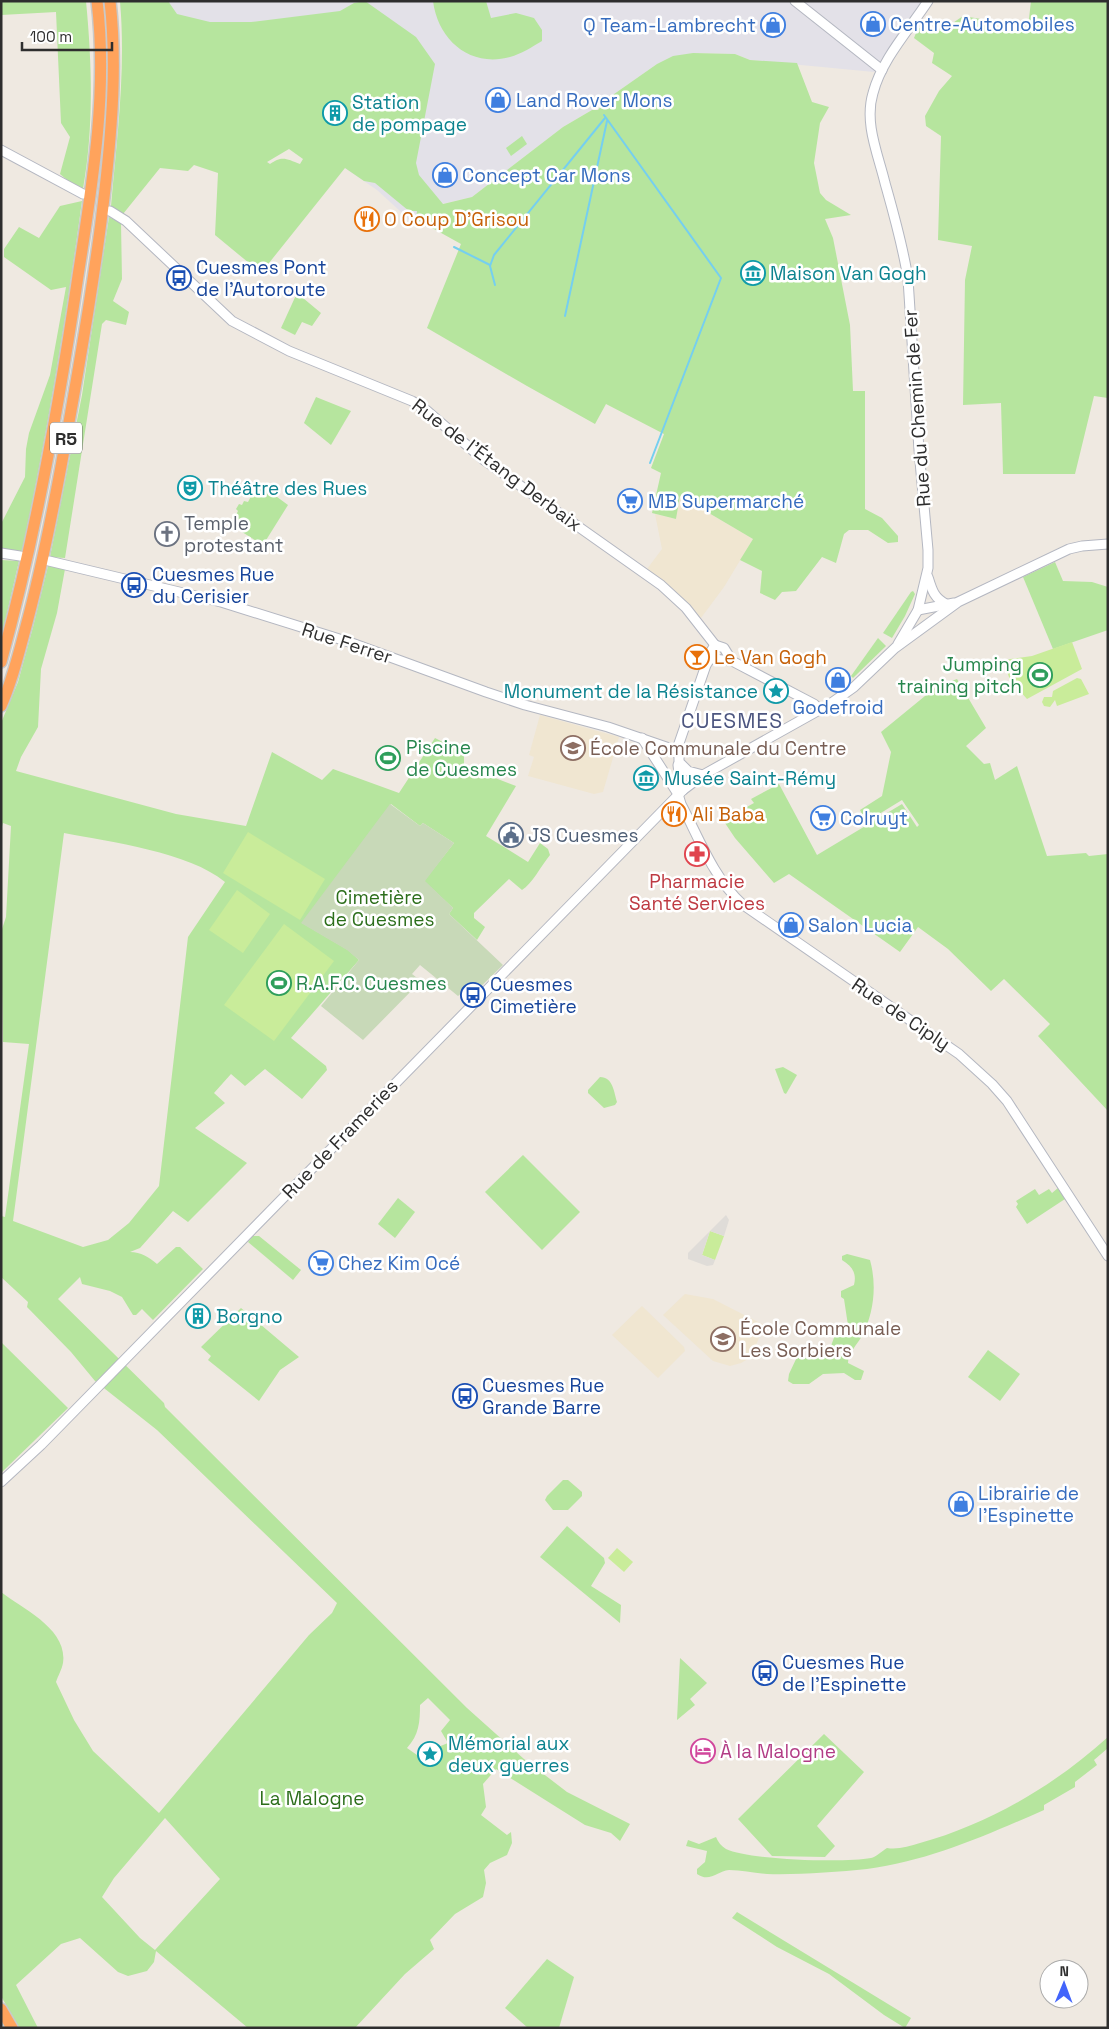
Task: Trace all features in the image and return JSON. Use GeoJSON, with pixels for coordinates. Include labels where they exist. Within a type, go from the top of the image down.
{"type":"FeatureCollection","features":[{"type":"Feature","properties":{"kind":"highway","name":"R5"},"geometry":{"type":"LineString","coordinates":[[1,662],[17,603],[45,475],[67,352],[86,223],[97,140],[100,95],[100,42],[97,1]]}},
{"type":"Feature","properties":{"kind":"highway","name":"R5"},"geometry":{"type":"LineString","coordinates":[[1,706],[15,667],[32,605],[59,477],[81,354],[107,164],[112,104],[111,1]]}},
{"type":"Feature","properties":{"kind":"highway"},"geometry":{"type":"LineString","coordinates":[[1,2009],[12,2028]]}},
{"type":"Feature","properties":{"kind":"street"},"geometry":{"type":"LineString","coordinates":[[796,1],[882,70]]}},
{"type":"Feature","properties":{"kind":"street","name":"Rue du Chemin de Fer"},"geometry":{"type":"LineString","coordinates":[[895,648],[918,610],[927,574],[928,550],[919,450],[908,279],[904,252],[870,120],[871,99],[882,70],[928,1]]}},
{"type":"Feature","properties":{"kind":"street"},"geometry":{"type":"LineString","coordinates":[[1,150],[83,194]]}},
{"type":"Feature","properties":{"kind":"street","name":"Rue de l'Étang Derbaix"},"geometry":{"type":"LineString","coordinates":[[110,211],[126,221],[224,313],[242,327],[329,369],[405,396],[419,405],[484,460],[661,586],[686,608],[715,646]]}},
{"type":"Feature","properties":{"kind":"street"},"geometry":{"type":"LineString","coordinates":[[895,648],[958,602],[1069,549],[1108,544]]}},
{"type":"Feature","properties":{"kind":"street"},"geometry":{"type":"LineString","coordinates":[[1,553],[20,556]]}},
{"type":"Feature","properties":{"kind":"street","name":"Rue Ferrer"},"geometry":{"type":"LineString","coordinates":[[49,560],[221,602],[349,642],[494,694],[608,727],[673,750]]}},
{"type":"Feature","properties":{"kind":"street"},"geometry":{"type":"LineString","coordinates":[[927,574],[934,595],[938,600],[946,604]]}},
{"type":"Feature","properties":{"kind":"street"},"geometry":{"type":"LineString","coordinates":[[918,610],[958,602]]}},
{"type":"Feature","properties":{"kind":"street"},"geometry":{"type":"LineString","coordinates":[[918,610],[926,617],[934,618]]}},
{"type":"Feature","properties":{"kind":"street"},"geometry":{"type":"LineString","coordinates":[[673,750],[711,657],[710,650],[715,646],[722,646],[724,656],[732,661],[822,709]]}},
{"type":"Feature","properties":{"kind":"street","name":"Rue de Frameries"},"geometry":{"type":"LineString","coordinates":[[1,1482],[41,1445],[681,792],[703,775],[822,709],[854,687],[895,648]]}},
{"type":"Feature","properties":{"kind":"street"},"geometry":{"type":"LineString","coordinates":[[711,657],[718,661],[724,656]]}},
{"type":"Feature","properties":{"kind":"street"},"geometry":{"type":"LineString","coordinates":[[806,701],[810,716]]}},
{"type":"Feature","properties":{"kind":"street"},"geometry":{"type":"LineString","coordinates":[[642,738],[657,762],[681,792]]}},
{"type":"Feature","properties":{"kind":"street"},"geometry":{"type":"LineString","coordinates":[[657,762],[661,752],[673,750],[679,755],[681,792]]}},
{"type":"Feature","properties":{"kind":"street"},"geometry":{"type":"LineString","coordinates":[[678,764],[703,775]]}},
{"type":"Feature","properties":{"kind":"street"},"geometry":{"type":"LineString","coordinates":[[664,771],[671,770],[678,764]]}},
{"type":"Feature","properties":{"kind":"street","name":"Rue de Ciply"},"geometry":{"type":"LineString","coordinates":[[681,792],[681,804],[716,873],[742,904],[959,1054],[992,1084],[1020,1118],[1108,1256]]}},
{"type":"Feature","properties":{"kind":"shaded area"},"geometry":{"type":"Polygon","coordinates":[[[120,1],[922,1],[874,72],[750,60],[735,54],[693,53],[657,64],[592,110],[563,127],[472,197],[442,204],[412,222],[377,190],[121,15],[120,1]]]}},
{"type":"Feature","properties":{"kind":"shaded area"},"geometry":{"type":"Polygon","coordinates":[[[680,496],[753,539],[724,587],[698,622],[644,573],[662,549],[655,514],[676,519],[680,496]]]}},
{"type":"Feature","properties":{"kind":"shaded area","name":"École Communale du Centre"},"geometry":{"type":"Polygon","coordinates":[[[540,715],[619,737],[603,792],[594,794],[528,776],[534,757],[529,755],[540,715]]]}},
{"type":"Feature","properties":{"kind":"shaded area"},"geometry":{"type":"Polygon","coordinates":[[[726,1215],[729,1220],[724,1236],[710,1231],[726,1215]]]}},
{"type":"Feature","properties":{"kind":"shaded area"},"geometry":{"type":"Polygon","coordinates":[[[710,1231],[702,1255],[715,1260],[713,1265],[707,1266],[688,1259],[688,1253],[710,1231]]]}},
{"type":"Feature","properties":{"kind":"shaded area","name":"École Communale Les Sorbiers"},"geometry":{"type":"Polygon","coordinates":[[[685,1294],[713,1299],[764,1325],[753,1353],[748,1359],[730,1366],[713,1361],[663,1315],[685,1294]]]}},
{"type":"Feature","properties":{"kind":"shaded area","name":"École Communale Les Sorbiers"},"geometry":{"type":"Polygon","coordinates":[[[642,1306],[684,1347],[685,1351],[658,1378],[612,1335],[642,1306]]]}},
{"type":"Feature","properties":{"kind":"green space"},"geometry":{"type":"Polygon","coordinates":[[[1,1],[86,1],[91,95],[87,166],[83,189],[73,185],[60,174],[70,137],[61,123],[56,12],[1,15],[1,1]]]}},
{"type":"Feature","properties":{"kind":"green space"},"geometry":{"type":"Polygon","coordinates":[[[120,1],[168,1],[177,14],[210,22],[251,22],[340,11],[354,3],[365,1],[416,37],[435,64],[416,163],[419,175],[443,204],[472,197],[563,127],[592,110],[598,110],[607,99],[657,64],[673,56],[693,53],[735,54],[750,60],[797,63],[812,102],[829,107],[820,123],[814,163],[820,193],[826,200],[851,215],[825,219],[833,238],[850,325],[853,391],[865,391],[865,509],[882,518],[898,536],[898,542],[888,543],[868,530],[849,530],[844,534],[836,563],[822,557],[796,591],[782,592],[775,600],[760,593],[762,571],[740,560],[753,539],[680,496],[676,519],[652,513],[661,473],[651,468],[664,434],[606,404],[595,424],[427,328],[461,244],[416,219],[417,211],[409,211],[375,183],[364,181],[345,168],[261,273],[215,235],[218,173],[194,165],[188,171],[160,168],[123,214],[111,206],[120,104],[122,27],[120,1]],[[289,149],[267,162],[270,164],[285,159],[300,164],[303,159],[289,149]]]}},
{"type":"Feature","properties":{"kind":"green space"},"geometry":{"type":"Polygon","coordinates":[[[433,1],[486,1],[491,18],[516,13],[534,18],[542,30],[542,41],[510,57],[495,59],[469,54],[458,48],[449,39],[436,15],[433,1]]]}},
{"type":"Feature","properties":{"kind":"green space"},"geometry":{"type":"Polygon","coordinates":[[[1031,1],[1108,1],[1108,398],[1094,396],[1075,474],[1003,474],[1001,403],[963,405],[965,280],[972,246],[938,240],[941,136],[926,126],[925,116],[939,91],[952,76],[932,63],[934,53],[914,38],[918,28],[941,31],[963,16],[981,19],[993,27],[1028,27],[1031,1]]]}},
{"type":"Feature","properties":{"kind":"green space"},"geometry":{"type":"Polygon","coordinates":[[[522,136],[527,144],[511,156],[506,148],[522,136]]]}},
{"type":"Feature","properties":{"kind":"green space"},"geometry":{"type":"Polygon","coordinates":[[[82,201],[55,377],[22,551],[1,549],[2,522],[25,477],[26,449],[29,433],[50,375],[66,287],[51,290],[4,257],[4,249],[19,227],[39,238],[60,206],[82,201]]]}},
{"type":"Feature","properties":{"kind":"green space"},"geometry":{"type":"Polygon","coordinates":[[[109,217],[121,223],[122,279],[113,301],[129,312],[126,325],[106,320],[102,324],[65,558],[50,557],[82,395],[109,217]]]}},
{"type":"Feature","properties":{"kind":"green space"},"geometry":{"type":"Polygon","coordinates":[[[297,293],[321,313],[312,326],[302,322],[295,335],[281,328],[297,293]]]}},
{"type":"Feature","properties":{"kind":"green space"},"geometry":{"type":"Polygon","coordinates":[[[316,397],[351,411],[331,445],[304,423],[316,397]]]}},
{"type":"Feature","properties":{"kind":"green space"},"geometry":{"type":"Polygon","coordinates":[[[258,483],[288,505],[263,545],[231,525],[238,511],[236,509],[239,504],[242,505],[244,501],[248,502],[258,483]]]}},
{"type":"Feature","properties":{"kind":"green space"},"geometry":{"type":"Polygon","coordinates":[[[1,560],[19,561],[1,639],[1,560]]]}},
{"type":"Feature","properties":{"kind":"green space"},"geometry":{"type":"Polygon","coordinates":[[[1055,562],[1063,581],[1092,582],[1108,587],[1108,630],[1053,649],[1023,577],[1055,562]]]}},
{"type":"Feature","properties":{"kind":"green space","name":"La Malogne"},"geometry":{"type":"Polygon","coordinates":[[[48,566],[65,569],[57,613],[41,669],[38,727],[21,757],[16,771],[176,814],[246,826],[272,752],[322,780],[333,769],[399,793],[435,738],[464,753],[464,766],[516,786],[486,836],[528,862],[540,843],[548,849],[550,855],[526,887],[522,890],[509,879],[474,913],[474,918],[485,927],[477,940],[449,914],[453,908],[424,881],[454,843],[423,823],[420,826],[391,804],[302,923],[348,950],[359,960],[291,1038],[326,1066],[327,1070],[302,1099],[265,1069],[245,1086],[231,1074],[214,1093],[225,1103],[195,1128],[247,1163],[188,1222],[173,1211],[140,1248],[130,1252],[145,1255],[157,1264],[176,1247],[180,1247],[203,1269],[153,1320],[142,1309],[136,1315],[133,1315],[122,1297],[110,1291],[82,1284],[80,1277],[58,1299],[467,1708],[524,1759],[567,1792],[630,1824],[620,1841],[611,1833],[585,1825],[496,1769],[483,1784],[486,1807],[481,1815],[507,1835],[511,1832],[512,1843],[507,1855],[490,1863],[484,1870],[486,1883],[483,1897],[455,1914],[430,1940],[434,1949],[405,1974],[355,2028],[248,2028],[156,1951],[154,1962],[147,1971],[128,1976],[118,1972],[80,1938],[61,1944],[16,1985],[38,2028],[19,2028],[1,1996],[1,1592],[42,1621],[59,1640],[63,1651],[63,1663],[56,1682],[74,1720],[93,1751],[159,1813],[309,1635],[332,1613],[337,1603],[157,1430],[95,1381],[71,1352],[27,1307],[28,1302],[1,1277],[1,1216],[5,1217],[29,1044],[3,1042],[1,932],[6,917],[11,826],[3,823],[1,830],[1,723],[18,682],[48,566]],[[64,833],[13,1221],[83,1247],[108,1240],[129,1223],[159,1186],[188,937],[225,882],[210,872],[171,856],[64,833]],[[428,1698],[420,1705],[418,1728],[407,1748],[427,1762],[438,1747],[448,1743],[441,1731],[450,1720],[428,1698]],[[165,1818],[114,1878],[102,1897],[140,1938],[155,1950],[220,1879],[165,1818]]]}},
{"type":"Feature","properties":{"kind":"green space"},"geometry":{"type":"Polygon","coordinates":[[[913,591],[915,594],[892,638],[883,633],[911,592],[913,591]]]}},
{"type":"Feature","properties":{"kind":"green space"},"geometry":{"type":"Polygon","coordinates":[[[878,638],[886,646],[853,678],[851,676],[878,638]]]}},
{"type":"Feature","properties":{"kind":"green space","name":"Jumping training pitch"},"geometry":{"type":"Polygon","coordinates":[[[1072,642],[1082,669],[1027,699],[1010,680],[1003,660],[1032,656],[1072,642]]]}},
{"type":"Feature","properties":{"kind":"green space","name":"Jumping training pitch"},"geometry":{"type":"Polygon","coordinates":[[[1077,678],[1081,679],[1089,694],[1057,706],[1055,700],[1050,707],[1044,706],[1042,702],[1044,697],[1052,697],[1053,691],[1077,678]]]}},
{"type":"Feature","properties":{"kind":"green space"},"geometry":{"type":"Polygon","coordinates":[[[957,679],[986,728],[966,746],[984,764],[990,763],[995,780],[1017,766],[1047,856],[1086,853],[1089,856],[1108,854],[1108,1111],[1038,1036],[1050,1024],[1004,979],[991,991],[948,949],[918,927],[900,952],[789,874],[774,883],[735,838],[723,820],[754,803],[751,799],[779,784],[817,855],[902,804],[917,827],[919,825],[902,800],[866,822],[860,810],[882,796],[891,752],[881,732],[936,687],[957,679]]]}},
{"type":"Feature","properties":{"kind":"green space","name":"Cimetière de Cuesmes"},"geometry":{"type":"Polygon","coordinates":[[[390,804],[420,826],[423,823],[454,843],[425,881],[453,908],[449,914],[503,965],[470,997],[464,991],[458,996],[420,965],[412,974],[421,981],[363,1040],[321,1006],[359,960],[347,950],[301,923],[390,804]]]}},
{"type":"Feature","properties":{"kind":"green space"},"geometry":{"type":"Polygon","coordinates":[[[248,832],[325,879],[300,920],[223,873],[248,832]]]}},
{"type":"Feature","properties":{"kind":"green space"},"geometry":{"type":"Polygon","coordinates":[[[237,890],[270,914],[243,953],[209,930],[237,890]]]}},
{"type":"Feature","properties":{"kind":"green space","name":"R.A.F.C. Cuesmes"},"geometry":{"type":"Polygon","coordinates":[[[284,924],[334,961],[274,1041],[224,1005],[284,924]]]}},
{"type":"Feature","properties":{"kind":"green space"},"geometry":{"type":"Polygon","coordinates":[[[783,1067],[797,1075],[786,1094],[775,1069],[783,1067]]]}},
{"type":"Feature","properties":{"kind":"green space"},"geometry":{"type":"Polygon","coordinates":[[[600,1077],[610,1082],[617,1102],[615,1105],[604,1108],[588,1093],[588,1090],[600,1077]]]}},
{"type":"Feature","properties":{"kind":"green space"},"geometry":{"type":"Polygon","coordinates":[[[523,1155],[580,1212],[542,1250],[485,1192],[523,1155]]]}},
{"type":"Feature","properties":{"kind":"green space"},"geometry":{"type":"Polygon","coordinates":[[[1058,1188],[1065,1199],[1027,1224],[1016,1207],[1018,1204],[1016,1201],[1035,1189],[1039,1195],[1049,1189],[1052,1193],[1058,1188]]]}},
{"type":"Feature","properties":{"kind":"green space"},"geometry":{"type":"Polygon","coordinates":[[[398,1198],[415,1212],[395,1238],[378,1224],[398,1198]]]}},
{"type":"Feature","properties":{"kind":"green space"},"geometry":{"type":"Polygon","coordinates":[[[710,1231],[724,1236],[715,1260],[702,1255],[710,1231]]]}},
{"type":"Feature","properties":{"kind":"green space"},"geometry":{"type":"Polygon","coordinates":[[[253,1236],[259,1236],[301,1270],[293,1280],[248,1242],[253,1236]]]}},
{"type":"Feature","properties":{"kind":"green space"},"geometry":{"type":"Polygon","coordinates":[[[847,1254],[870,1260],[873,1279],[873,1299],[869,1318],[862,1336],[848,1359],[848,1363],[864,1371],[861,1380],[855,1380],[844,1373],[823,1374],[809,1384],[793,1384],[788,1381],[789,1374],[797,1357],[812,1359],[828,1354],[835,1335],[849,1332],[841,1291],[854,1285],[855,1277],[851,1267],[842,1260],[842,1256],[847,1254]]]}},
{"type":"Feature","properties":{"kind":"green space"},"geometry":{"type":"Polygon","coordinates":[[[241,1308],[299,1357],[280,1370],[259,1401],[208,1360],[211,1356],[201,1347],[241,1308]]]}},
{"type":"Feature","properties":{"kind":"green space"},"geometry":{"type":"Polygon","coordinates":[[[1,1342],[68,1408],[1,1473],[1,1342]]]}},
{"type":"Feature","properties":{"kind":"green space"},"geometry":{"type":"Polygon","coordinates":[[[988,1350],[1020,1374],[1000,1401],[968,1377],[988,1350]]]}},
{"type":"Feature","properties":{"kind":"green space"},"geometry":{"type":"Polygon","coordinates":[[[563,1480],[568,1480],[582,1492],[582,1496],[568,1510],[553,1510],[545,1500],[563,1480]]]}},
{"type":"Feature","properties":{"kind":"green space"},"geometry":{"type":"Polygon","coordinates":[[[567,1526],[604,1558],[605,1563],[591,1586],[621,1605],[620,1623],[540,1557],[567,1526]]]}},
{"type":"Feature","properties":{"kind":"green space"},"geometry":{"type":"Polygon","coordinates":[[[617,1548],[633,1562],[624,1572],[608,1558],[617,1548]]]}},
{"type":"Feature","properties":{"kind":"green space"},"geometry":{"type":"Polygon","coordinates":[[[680,1658],[707,1683],[690,1699],[695,1705],[677,1720],[680,1658]]]}},
{"type":"Feature","properties":{"kind":"green space"},"geometry":{"type":"Polygon","coordinates":[[[824,1734],[864,1772],[817,1826],[835,1846],[825,1857],[772,1856],[738,1819],[824,1734]]]}},
{"type":"Feature","properties":{"kind":"green space"},"geometry":{"type":"Polygon","coordinates":[[[1108,1737],[1108,1748],[1094,1760],[1097,1765],[1075,1782],[1075,1787],[1044,1805],[1044,1810],[979,1838],[913,1860],[867,1869],[843,1871],[767,1874],[729,1870],[706,1877],[697,1874],[697,1869],[705,1862],[707,1851],[686,1846],[688,1840],[699,1844],[716,1837],[726,1849],[755,1856],[797,1860],[858,1860],[871,1858],[887,1848],[904,1847],[946,1835],[996,1814],[1043,1787],[1088,1755],[1108,1737]]]}},
{"type":"Feature","properties":{"kind":"green space"},"geometry":{"type":"Polygon","coordinates":[[[737,1912],[911,2018],[905,2028],[884,2015],[829,1974],[777,1947],[732,1918],[737,1912]]]}},
{"type":"Feature","properties":{"kind":"green space"},"geometry":{"type":"Polygon","coordinates":[[[547,1959],[574,1977],[559,2028],[528,2028],[505,2008],[547,1959]]]}},
{"type":"Feature","properties":{"kind":"waterway"},"geometry":{"type":"LineString","coordinates":[[604,115],[721,278],[650,463]]}},
{"type":"Feature","properties":{"kind":"waterway"},"geometry":{"type":"LineString","coordinates":[[495,285],[490,266],[494,255],[605,118]]}},
{"type":"Feature","properties":{"kind":"waterway"},"geometry":{"type":"LineString","coordinates":[[565,316],[607,121]]}},
{"type":"Feature","properties":{"kind":"waterway"},"geometry":{"type":"LineString","coordinates":[[454,247],[490,265]]}},
{"type":"Feature","properties":{"kind":"place","name":"Centre-Automobiles"},"geometry":{"type":"Point","coordinates":[873,24]}},
{"type":"Feature","properties":{"kind":"place","name":"Q Team-Lambrecht"},"geometry":{"type":"Point","coordinates":[773,25]}},
{"type":"Feature","properties":{"kind":"place","name":"Land Rover Mons"},"geometry":{"type":"Point","coordinates":[498,100]}},
{"type":"Feature","properties":{"kind":"place","name":"Station de pompage"},"geometry":{"type":"Point","coordinates":[335,113]}},
{"type":"Feature","properties":{"kind":"place","name":"Concept Car Mons"},"geometry":{"type":"Point","coordinates":[445,175]}},
{"type":"Feature","properties":{"kind":"place","name":"O Coup D'Grisou"},"geometry":{"type":"Point","coordinates":[367,219]}},
{"type":"Feature","properties":{"kind":"place","name":"Maison Van Gogh"},"geometry":{"type":"Point","coordinates":[753,273]}},
{"type":"Feature","properties":{"kind":"place","name":"Cuesmes Pont de l'Autoroute"},"geometry":{"type":"Point","coordinates":[179,278]}},
{"type":"Feature","properties":{"kind":"place","name":"Théâtre des Rues"},"geometry":{"type":"Point","coordinates":[190,488]}},
{"type":"Feature","properties":{"kind":"place","name":"MB Supermarché"},"geometry":{"type":"Point","coordinates":[630,501]}},
{"type":"Feature","properties":{"kind":"place","name":"Temple protestant"},"geometry":{"type":"Point","coordinates":[167,534]}},
{"type":"Feature","properties":{"kind":"place","name":"Cuesmes Rue du Cerisier"},"geometry":{"type":"Point","coordinates":[134,585]}},
{"type":"Feature","properties":{"kind":"place","name":"Le Van Gogh"},"geometry":{"type":"Point","coordinates":[697,657]}},
{"type":"Feature","properties":{"kind":"place","name":"Jumping training pitch"},"geometry":{"type":"Point","coordinates":[1040,675]}},
{"type":"Feature","properties":{"kind":"place","name":"Godefroid"},"geometry":{"type":"Point","coordinates":[838,680]}},
{"type":"Feature","properties":{"kind":"place","name":"Monument de la Résistance"},"geometry":{"type":"Point","coordinates":[776,691]}},
{"type":"Feature","properties":{"kind":"place","name":"École Communale du Centre"},"geometry":{"type":"Point","coordinates":[573,748]}},
{"type":"Feature","properties":{"kind":"place","name":"Piscine de Cuesmes"},"geometry":{"type":"Point","coordinates":[388,758]}},
{"type":"Feature","properties":{"kind":"place","name":"Musée Saint-Rémy"},"geometry":{"type":"Point","coordinates":[646,778]}},
{"type":"Feature","properties":{"kind":"place","name":"Ali Baba"},"geometry":{"type":"Point","coordinates":[674,814]}},
{"type":"Feature","properties":{"kind":"place","name":"Colruyt"},"geometry":{"type":"Point","coordinates":[823,818]}},
{"type":"Feature","properties":{"kind":"place","name":"JS Cuesmes"},"geometry":{"type":"Point","coordinates":[511,835]}},
{"type":"Feature","properties":{"kind":"place","name":"Pharmacie Santé Services"},"geometry":{"type":"Point","coordinates":[697,854]}},
{"type":"Feature","properties":{"kind":"place","name":"Salon Lucia"},"geometry":{"type":"Point","coordinates":[791,925]}},
{"type":"Feature","properties":{"kind":"place","name":"R.A.F.C. Cuesmes"},"geometry":{"type":"Point","coordinates":[279,983]}},
{"type":"Feature","properties":{"kind":"place","name":"Cuesmes Cimetière"},"geometry":{"type":"Point","coordinates":[473,995]}},
{"type":"Feature","properties":{"kind":"place","name":"Chez Kim Océ"},"geometry":{"type":"Point","coordinates":[321,1263]}},
{"type":"Feature","properties":{"kind":"place","name":"Borgno"},"geometry":{"type":"Point","coordinates":[198,1316]}},
{"type":"Feature","properties":{"kind":"place","name":"École Communale Les Sorbiers"},"geometry":{"type":"Point","coordinates":[723,1339]}},
{"type":"Feature","properties":{"kind":"place","name":"Cuesmes Rue Grande Barre"},"geometry":{"type":"Point","coordinates":[465,1396]}},
{"type":"Feature","properties":{"kind":"place","name":"Librairie de l'Espinette"},"geometry":{"type":"Point","coordinates":[961,1504]}},
{"type":"Feature","properties":{"kind":"place","name":"Cuesmes Rue de l'Espinette"},"geometry":{"type":"Point","coordinates":[765,1673]}},
{"type":"Feature","properties":{"kind":"place","name":"À la Malogne"},"geometry":{"type":"Point","coordinates":[703,1751]}},
{"type":"Feature","properties":{"kind":"place","name":"Mémorial aux deux guerres"},"geometry":{"type":"Point","coordinates":[430,1754]}},
{"type":"Feature","properties":{"kind":"district","name":"CUESMES"},"geometry":{"type":"Point","coordinates":[732,720]}}]}
